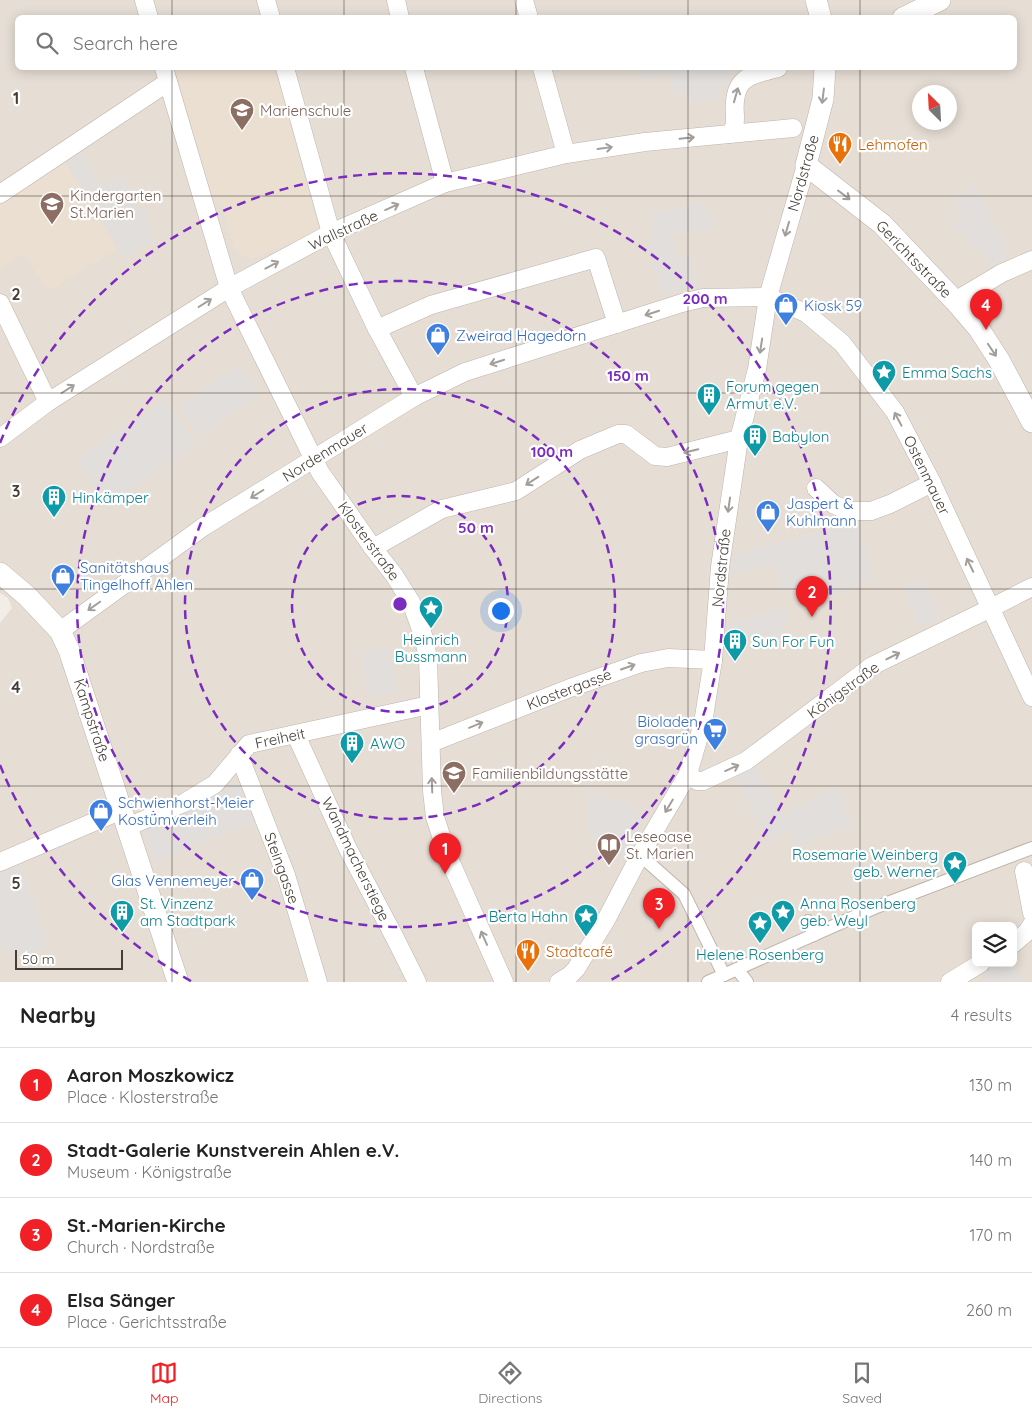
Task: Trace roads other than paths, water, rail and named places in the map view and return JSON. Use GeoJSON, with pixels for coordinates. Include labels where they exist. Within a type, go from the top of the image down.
{"type":"FeatureCollection","features":[{"type":"Feature","properties":{"kind":"street"},"geometry":{"type":"LineString","coordinates":[[144,0],[148,15]]}},
{"type":"Feature","properties":{"kind":"street"},"geometry":{"type":"LineString","coordinates":[[266,0],[270,15]]}},
{"type":"Feature","properties":{"kind":"street"},"geometry":{"type":"LineString","coordinates":[[396,0],[399,15]]}},
{"type":"Feature","properties":{"kind":"street"},"geometry":{"type":"LineString","coordinates":[[524,0],[528,15]]}},
{"type":"Feature","properties":{"kind":"street"},"geometry":{"type":"LineString","coordinates":[[816,0],[820,15]]}},
{"type":"Feature","properties":{"kind":"street"},"geometry":{"type":"LineString","coordinates":[[908,15],[940,0]]}},
{"type":"Feature","properties":{"kind":"street"},"geometry":{"type":"LineString","coordinates":[[286,70],[331,233],[377,329],[414,397]]}},
{"type":"Feature","properties":{"kind":"street"},"geometry":{"type":"LineString","coordinates":[[415,70],[445,183]]}},
{"type":"Feature","properties":{"kind":"street"},"geometry":{"type":"LineString","coordinates":[[543,70],[566,154]]}},
{"type":"Feature","properties":{"kind":"street"},"geometry":{"type":"LineString","coordinates":[[730,134],[734,129],[735,122],[734,103],[736,90],[742,80],[770,70]]}},
{"type":"Feature","properties":{"kind":"street","name":"Nordstraße"},"geometry":{"type":"LineString","coordinates":[[571,979],[606,920],[640,855],[688,774],[703,723],[713,660],[720,567],[739,439],[757,370],[768,297],[823,100],[826,70]]}},
{"type":"Feature","properties":{"kind":"street"},"geometry":{"type":"LineString","coordinates":[[0,194],[166,75]]}},
{"type":"Feature","properties":{"kind":"street","name":"Klosterstraße"},"geometry":{"type":"LineString","coordinates":[[166,75],[229,288],[320,472],[412,602],[423,635],[428,658],[432,791],[435,817],[447,854],[504,982]]}},
{"type":"Feature","properties":{"kind":"street","name":"Wallstraße"},"geometry":{"type":"LineString","coordinates":[[0,438],[48,402],[229,288],[331,233],[445,183],[566,154],[645,142],[793,128]]}},
{"type":"Feature","properties":{"kind":"street","name":"Gerichtsstraße"},"geometry":{"type":"LineString","coordinates":[[806,165],[882,224],[955,301],[979,329],[999,360],[1032,422]]}},
{"type":"Feature","properties":{"kind":"street"},"geometry":{"type":"LineString","coordinates":[[377,329],[431,305],[596,258],[617,324]]}},
{"type":"Feature","properties":{"kind":"street"},"geometry":{"type":"LineString","coordinates":[[955,301],[1002,273],[1032,260]]}},
{"type":"Feature","properties":{"kind":"street","name":"Nordenmauer"},"geometry":{"type":"LineString","coordinates":[[60,631],[204,527],[414,397],[464,372],[682,303],[704,298],[768,297]]}},
{"type":"Feature","properties":{"kind":"street","name":"Ostenmauer"},"geometry":{"type":"LineString","coordinates":[[768,297],[806,313],[842,343],[895,412],[932,483],[1032,697]]}},
{"type":"Feature","properties":{"kind":"street"},"geometry":{"type":"LineString","coordinates":[[0,303],[48,402]]}},
{"type":"Feature","properties":{"kind":"street"},"geometry":{"type":"LineString","coordinates":[[373,548],[442,510],[516,492],[580,450],[618,434],[626,434],[655,456],[661,457],[739,439]]}},
{"type":"Feature","properties":{"kind":"street"},"geometry":{"type":"LineString","coordinates":[[816,488],[833,504],[848,511],[871,511],[890,504],[932,483]]}},
{"type":"Feature","properties":{"kind":"street","name":"Kampstraße"},"geometry":{"type":"LineString","coordinates":[[0,573],[27,596],[60,631],[69,650],[178,982]]}},
{"type":"Feature","properties":{"kind":"street","name":"Königstraße"},"geometry":{"type":"LineString","coordinates":[[688,774],[696,781],[703,781],[746,761],[872,666],[1032,587]]}},
{"type":"Feature","properties":{"kind":"street","name":"Klostergasse"},"geometry":{"type":"LineString","coordinates":[[431,743],[641,662],[668,658],[713,660]]}},
{"type":"Feature","properties":{"kind":"street","name":"Freiheit"},"geometry":{"type":"LineString","coordinates":[[124,819],[184,802],[215,784],[248,744],[429,705]]}},
{"type":"Feature","properties":{"kind":"street","name":"Wandmacherstiege"},"geometry":{"type":"LineString","coordinates":[[296,735],[348,849],[417,982]]}},
{"type":"Feature","properties":{"kind":"street","name":"Steingasse"},"geometry":{"type":"LineString","coordinates":[[239,755],[286,874],[318,982]]}},
{"type":"Feature","properties":{"kind":"street"},"geometry":{"type":"LineString","coordinates":[[0,862],[124,819]]}},
{"type":"Feature","properties":{"kind":"street"},"geometry":{"type":"LineString","coordinates":[[708,982],[874,908],[919,897],[1032,848]]}},
{"type":"Feature","properties":{"kind":"street"},"geometry":{"type":"LineString","coordinates":[[1017,853],[1024,871],[1032,913]]}},
{"type":"Feature","properties":{"kind":"street"},"geometry":{"type":"LineString","coordinates":[[640,855],[684,894],[724,975]]}},
{"type":"Feature","properties":{"kind":"street"},"geometry":{"type":"LineString","coordinates":[[808,921],[814,935]]}},
{"type":"Feature","properties":{"kind":"street"},"geometry":{"type":"LineString","coordinates":[[1017,941],[1027,932],[1032,924]]}},
{"type":"Feature","properties":{"kind":"street"},"geometry":{"type":"LineString","coordinates":[[950,982],[975,967]]}},
{"type":"Feature","properties":{"kind":"street"},"geometry":{"type":"LineString","coordinates":[[737,969],[747,982]]}},
{"type":"Feature","properties":{"kind":"place","name":"Marienschule"},"geometry":{"type":"Point","coordinates":[242,131]}},
{"type":"Feature","properties":{"kind":"place","name":"Lehmofen"},"geometry":{"type":"Point","coordinates":[840,165]}},
{"type":"Feature","properties":{"kind":"place","name":"Kindergarten St.Marien"},"geometry":{"type":"Point","coordinates":[52,225]}},
{"type":"Feature","properties":{"kind":"place","name":"Kiosk 59"},"geometry":{"type":"Point","coordinates":[786,326]}},
{"type":"Feature","properties":{"kind":"place","name":"Elsa Sänger"},"geometry":{"type":"Point","coordinates":[986,330]}},
{"type":"Feature","properties":{"kind":"place","name":"Zweirad Hagedorn"},"geometry":{"type":"Point","coordinates":[438,356]}},
{"type":"Feature","properties":{"kind":"place","name":"Emma Sachs"},"geometry":{"type":"Point","coordinates":[884,393]}},
{"type":"Feature","properties":{"kind":"place","name":"Forum gegen Armut e.V."},"geometry":{"type":"Point","coordinates":[709,416]}},
{"type":"Feature","properties":{"kind":"place","name":"Babylon"},"geometry":{"type":"Point","coordinates":[755,457]}},
{"type":"Feature","properties":{"kind":"place","name":"Hinkämper"},"geometry":{"type":"Point","coordinates":[54,518]}},
{"type":"Feature","properties":{"kind":"place","name":"Jaspert & Kuhlmann"},"geometry":{"type":"Point","coordinates":[768,533]}},
{"type":"Feature","properties":{"kind":"place","name":"Sanitätshaus Tingelhoff Ahlen"},"geometry":{"type":"Point","coordinates":[63,597]}},
{"type":"Feature","properties":{"kind":"place","name":"Stadt-Galerie Kunstverein Ahlen e.V."},"geometry":{"type":"Point","coordinates":[812,617]}},
{"type":"Feature","properties":{"kind":"place","name":"Heinrich Bussmann"},"geometry":{"type":"Point","coordinates":[431,629]}},
{"type":"Feature","properties":{"kind":"place","name":"Sun For Fun"},"geometry":{"type":"Point","coordinates":[735,662]}},
{"type":"Feature","properties":{"kind":"place","name":"Bioladen grasgrün"},"geometry":{"type":"Point","coordinates":[715,751]}},
{"type":"Feature","properties":{"kind":"place","name":"AWO"},"geometry":{"type":"Point","coordinates":[352,764]}},
{"type":"Feature","properties":{"kind":"place","name":"Familienbildungsstätte"},"geometry":{"type":"Point","coordinates":[454,794]}},
{"type":"Feature","properties":{"kind":"place","name":"Schwienhorst-Meier Kostümverleih"},"geometry":{"type":"Point","coordinates":[101,832]}},
{"type":"Feature","properties":{"kind":"place","name":"Leseoase St. Marien"},"geometry":{"type":"Point","coordinates":[609,866]}},
{"type":"Feature","properties":{"kind":"place","name":"Aaron Moszkowicz"},"geometry":{"type":"Point","coordinates":[445,874]}},
{"type":"Feature","properties":{"kind":"place","name":"Rosemarie Weinberg geb. Werner"},"geometry":{"type":"Point","coordinates":[955,884]}},
{"type":"Feature","properties":{"kind":"place","name":"Glas Vennemeyer"},"geometry":{"type":"Point","coordinates":[252,901]}},
{"type":"Feature","properties":{"kind":"place","name":"St.-Marien-Kirche"},"geometry":{"type":"Point","coordinates":[659,929]}},
{"type":"Feature","properties":{"kind":"place","name":"St. Vinzenz am Stadtpark"},"geometry":{"type":"Point","coordinates":[122,933]}},
{"type":"Feature","properties":{"kind":"place","name":"Anna Rosenberg geb. Weyl"},"geometry":{"type":"Point","coordinates":[783,933]}},
{"type":"Feature","properties":{"kind":"place","name":"Berta Hahn"},"geometry":{"type":"Point","coordinates":[586,937]}},
{"type":"Feature","properties":{"kind":"place","name":"Helene Rosenberg"},"geometry":{"type":"Point","coordinates":[760,944]}},
{"type":"Feature","properties":{"kind":"place","name":"Stadtcafé"},"geometry":{"type":"Point","coordinates":[528,972]}}]}
